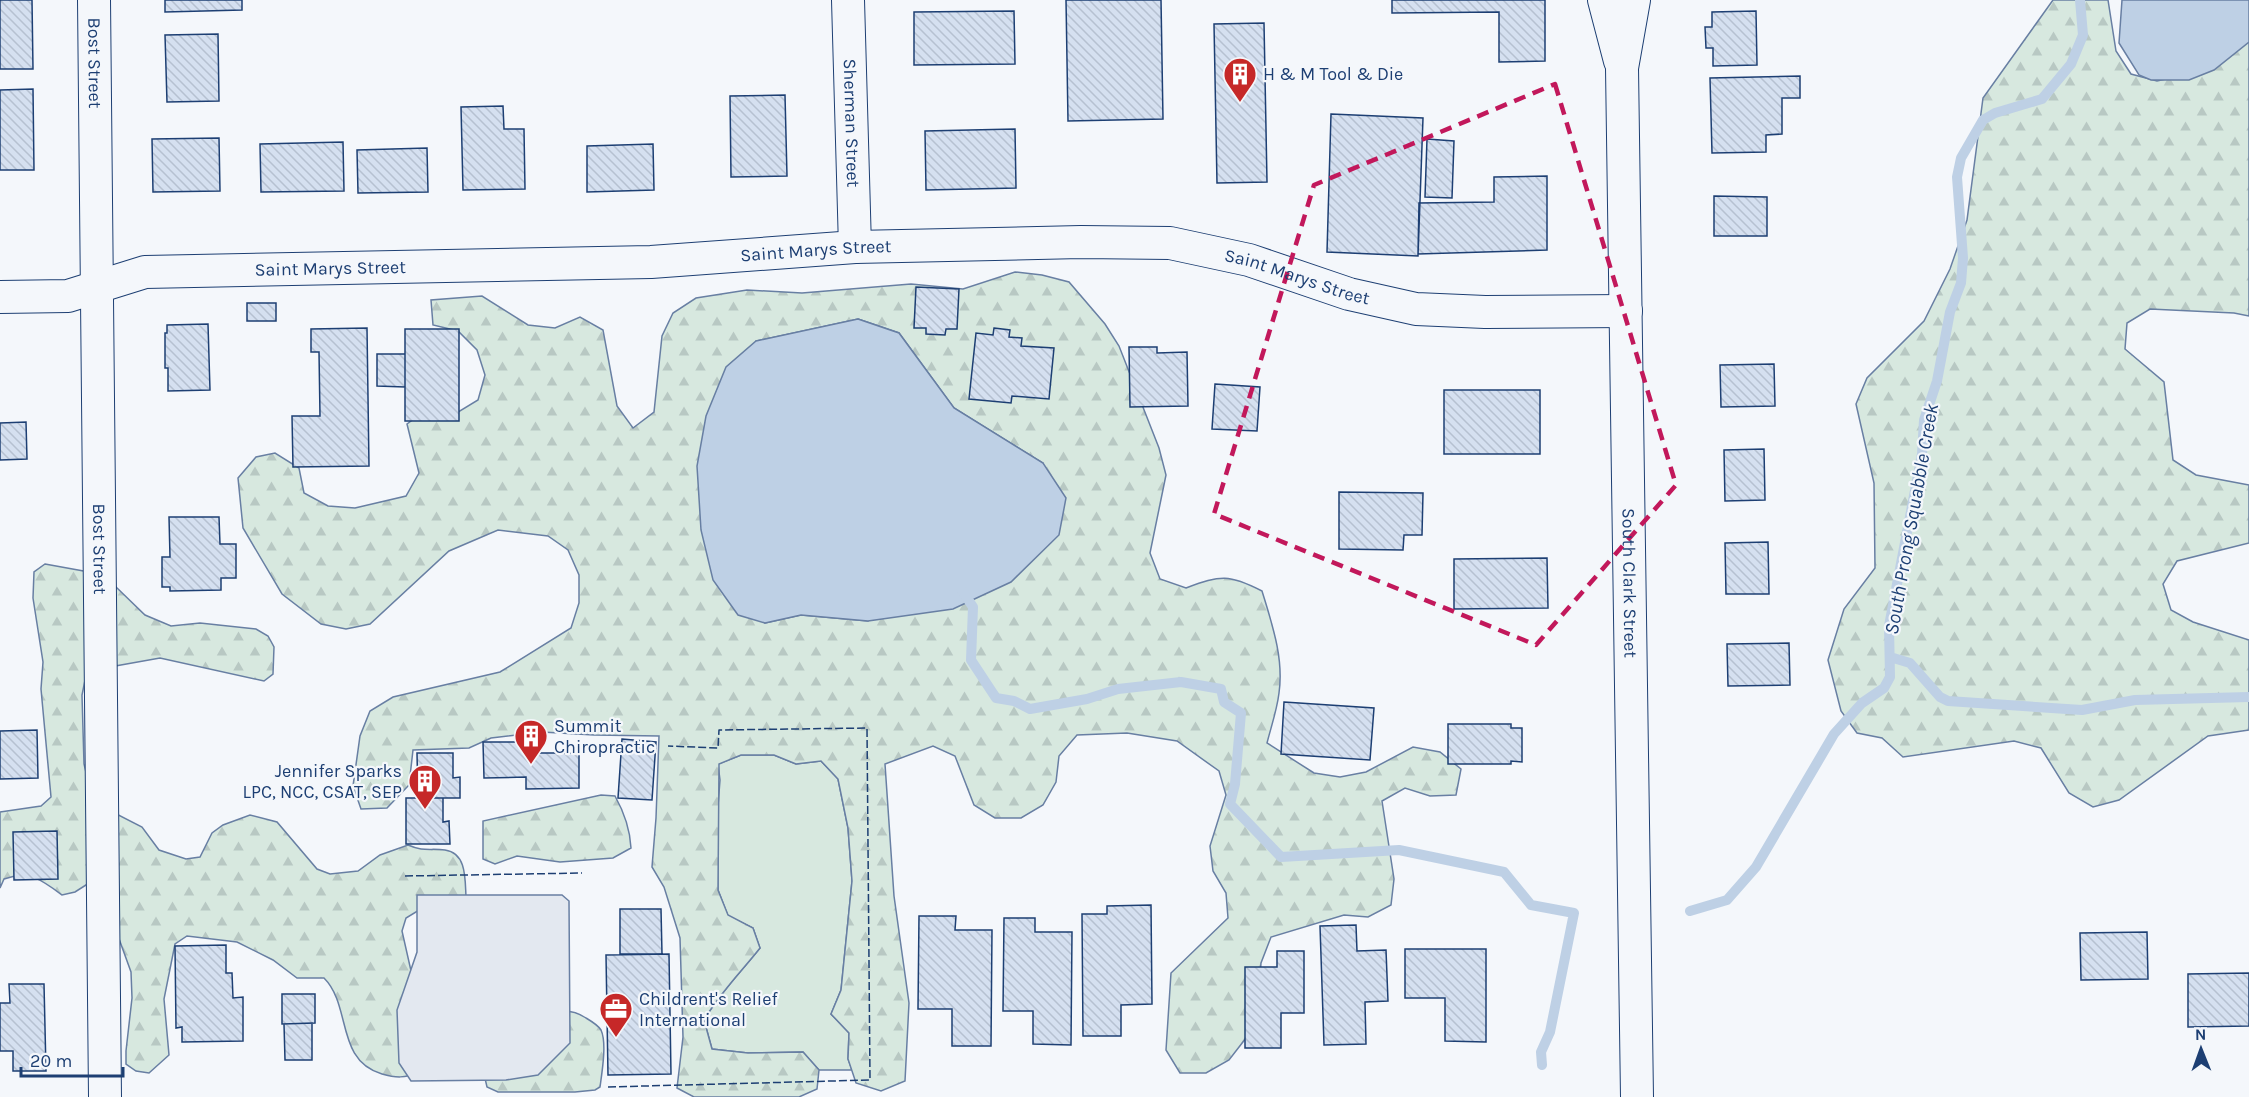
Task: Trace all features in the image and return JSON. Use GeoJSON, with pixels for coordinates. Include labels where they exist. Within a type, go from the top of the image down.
{"type":"FeatureCollection","features":[{"type":"Feature","properties":{"kind":"street","name":"Bost Street"},"geometry":{"type":"LineString","coordinates":[[94,0],[105,1097]]}},
{"type":"Feature","properties":{"kind":"street","name":"Sherman Street"},"geometry":{"type":"LineString","coordinates":[[848,0],[855,247]]}},
{"type":"Feature","properties":{"kind":"street","name":"South Clark Street"},"geometry":{"type":"LineString","coordinates":[[1604,0],[1622,68]]}},
{"type":"Feature","properties":{"kind":"street","name":"South Clark Street"},"geometry":{"type":"LineString","coordinates":[[1634,0],[1622,68],[1637,1097]]}},
{"type":"Feature","properties":{"kind":"street","name":"Saint Marys Street"},"geometry":{"type":"LineString","coordinates":[[0,297],[68,296],[145,272],[651,262],[855,247],[1081,242],[1170,243],[1249,260],[1349,294],[1416,309],[1485,312],[1626,310]]}},
{"type":"Feature","properties":{"kind":"highlighted area"},"geometry":{"type":"Polygon","coordinates":[[[1555,84],[1676,485],[1536,645],[1214,514],[1314,185],[1555,84]]]}},
{"type":"Feature","properties":{"kind":"green space"},"geometry":{"type":"Polygon","coordinates":[[[2053,0],[2108,0],[2116,51],[2131,74],[2157,81],[2206,70],[2249,23],[2249,316],[2234,313],[2150,309],[2127,323],[2125,349],[2164,382],[2173,460],[2196,475],[2249,485],[2249,543],[2177,561],[2163,584],[2171,610],[2193,622],[2249,640],[2249,730],[2208,736],[2119,800],[2093,807],[2069,793],[2041,748],[2014,741],[1903,757],[1882,738],[1857,733],[1841,711],[1828,660],[1844,609],[1875,568],[1874,483],[1856,404],[1867,378],[1924,321],[1950,269],[1967,220],[1983,98],[2053,0]]]}},
{"type":"Feature","properties":{"kind":"green space"},"geometry":{"type":"Polygon","coordinates":[[[1015,272],[1042,275],[1069,282],[1105,324],[1119,346],[1159,448],[1166,475],[1150,553],[1160,579],[1186,588],[1225,578],[1262,591],[1276,641],[1280,667],[1278,699],[1267,743],[1314,773],[1340,777],[1366,772],[1413,747],[1440,752],[1461,769],[1456,795],[1430,796],[1405,788],[1382,801],[1394,879],[1391,905],[1368,917],[1344,915],[1271,937],[1261,963],[1257,1015],[1246,1038],[1229,1060],[1206,1073],[1180,1073],[1166,1050],[1171,973],[1228,918],[1226,893],[1213,871],[1210,846],[1226,795],[1219,771],[1177,741],[1127,733],[1077,735],[1059,756],[1056,782],[1043,805],[1021,818],[995,818],[974,805],[955,756],[933,746],[885,764],[894,896],[909,1003],[905,1081],[881,1091],[856,1083],[848,1059],[849,1033],[831,1014],[841,990],[852,881],[848,828],[838,779],[821,761],[796,764],[774,755],[741,755],[719,764],[718,890],[728,915],[753,928],[760,948],[723,992],[704,1020],[712,1049],[748,1053],[803,1052],[819,1070],[817,1089],[799,1097],[694,1097],[677,1088],[683,1037],[680,938],[664,887],[652,867],[659,736],[542,732],[491,738],[469,748],[413,750],[409,785],[387,808],[361,809],[353,786],[360,736],[370,711],[393,697],[500,672],[571,628],[579,603],[579,575],[568,550],[548,536],[498,530],[449,551],[370,624],[346,629],[321,624],[282,594],[243,528],[238,478],[256,457],[275,453],[299,468],[304,493],[328,506],[355,508],[406,496],[419,473],[407,424],[429,408],[455,414],[478,400],[485,375],[477,350],[458,331],[433,325],[431,300],[482,296],[528,325],[555,328],[580,317],[603,330],[617,406],[633,428],[654,412],[662,336],[673,313],[696,298],[747,290],[802,293],[911,284],[963,289],[1015,272]],[[858,319],[756,341],[765,623],[801,615],[868,621],[1043,463],[954,408],[899,333],[858,319]]]}},
{"type":"Feature","properties":{"kind":"green space"},"geometry":{"type":"Polygon","coordinates":[[[45,564],[89,572],[114,585],[145,615],[171,626],[200,623],[256,629],[268,636],[274,647],[273,674],[264,681],[160,658],[93,670],[85,680],[82,695],[84,764],[93,802],[142,827],[159,850],[186,859],[200,857],[212,833],[223,825],[250,815],[277,822],[317,869],[330,874],[358,871],[380,855],[408,845],[423,849],[445,850],[457,856],[465,875],[466,897],[429,904],[406,918],[402,931],[414,984],[418,1073],[400,1077],[382,1074],[367,1067],[357,1057],[350,1045],[333,990],[324,978],[297,978],[273,960],[237,942],[187,936],[175,944],[164,999],[169,1055],[149,1073],[136,1071],[126,1064],[132,998],[131,972],[97,878],[75,892],[62,895],[41,881],[28,876],[13,876],[4,879],[0,888],[0,812],[41,806],[51,797],[41,689],[43,662],[33,598],[34,572],[45,564]]]}},
{"type":"Feature","properties":{"kind":"green space"},"geometry":{"type":"Polygon","coordinates":[[[741,755],[774,755],[796,764],[821,761],[838,779],[848,828],[852,881],[841,990],[831,1014],[849,1033],[848,1059],[852,1070],[819,1070],[803,1052],[748,1053],[712,1049],[704,1020],[723,992],[760,948],[753,928],[728,916],[718,890],[720,780],[718,764],[741,755]]]}},
{"type":"Feature","properties":{"kind":"green space"},"geometry":{"type":"Polygon","coordinates":[[[601,795],[615,796],[624,814],[629,834],[631,848],[613,858],[560,862],[517,856],[495,864],[483,859],[483,821],[601,795]]]}},
{"type":"Feature","properties":{"kind":"green space"},"geometry":{"type":"Polygon","coordinates":[[[564,1011],[581,1015],[601,1030],[604,1050],[600,1087],[595,1090],[575,1092],[498,1092],[487,1087],[484,1074],[564,1011]]]}},
{"type":"Feature","properties":{"kind":"shaded area"},"geometry":{"type":"Polygon","coordinates":[[[417,895],[562,895],[569,901],[570,1043],[538,1075],[506,1080],[411,1081],[399,1063],[397,1010],[417,952],[417,895]]]}},
{"type":"Feature","properties":{"kind":"water"},"geometry":{"type":"Polygon","coordinates":[[[2122,0],[2249,0],[2249,42],[2214,70],[2189,80],[2151,80],[2139,75],[2119,43],[2122,0]]]}},
{"type":"Feature","properties":{"kind":"water"},"geometry":{"type":"Polygon","coordinates":[[[858,319],[899,333],[954,408],[1043,463],[1066,498],[1059,535],[1011,582],[953,609],[868,621],[801,615],[765,623],[738,615],[713,580],[701,530],[697,466],[706,416],[726,367],[756,341],[858,319]]]}},
{"type":"Feature","properties":{"kind":"building"},"geometry":{"type":"Polygon","coordinates":[[[0,0],[32,0],[33,69],[0,69],[0,0]]]}},
{"type":"Feature","properties":{"kind":"building"},"geometry":{"type":"Polygon","coordinates":[[[165,0],[242,0],[242,10],[165,12],[165,0]]]}},
{"type":"Feature","properties":{"kind":"building"},"geometry":{"type":"Polygon","coordinates":[[[1066,0],[1161,0],[1163,119],[1068,121],[1066,0]]]}},
{"type":"Feature","properties":{"kind":"building"},"geometry":{"type":"Polygon","coordinates":[[[1392,0],[1545,0],[1545,61],[1499,62],[1499,12],[1392,13],[1392,0]]]}},
{"type":"Feature","properties":{"kind":"building"},"geometry":{"type":"Polygon","coordinates":[[[1014,11],[1015,64],[914,65],[914,12],[1014,11]]]}},
{"type":"Feature","properties":{"kind":"building"},"geometry":{"type":"Polygon","coordinates":[[[1756,11],[1757,65],[1713,66],[1713,48],[1706,48],[1705,27],[1712,27],[1712,12],[1756,11]]]}},
{"type":"Feature","properties":{"kind":"building","name":"H & M Tool & Die"},"geometry":{"type":"Polygon","coordinates":[[[1264,23],[1267,182],[1217,183],[1214,24],[1264,23]]]}},
{"type":"Feature","properties":{"kind":"building"},"geometry":{"type":"Polygon","coordinates":[[[218,34],[219,101],[167,102],[165,35],[218,34]]]}},
{"type":"Feature","properties":{"kind":"building"},"geometry":{"type":"Polygon","coordinates":[[[1800,76],[1800,98],[1782,98],[1782,134],[1766,135],[1766,152],[1712,153],[1710,78],[1800,76]]]}},
{"type":"Feature","properties":{"kind":"building"},"geometry":{"type":"Polygon","coordinates":[[[33,89],[34,170],[0,170],[0,90],[33,89]]]}},
{"type":"Feature","properties":{"kind":"building"},"geometry":{"type":"Polygon","coordinates":[[[785,95],[787,176],[731,177],[730,96],[785,95]]]}},
{"type":"Feature","properties":{"kind":"building"},"geometry":{"type":"Polygon","coordinates":[[[503,106],[504,129],[524,129],[525,189],[463,190],[461,107],[503,106]]]}},
{"type":"Feature","properties":{"kind":"building"},"geometry":{"type":"Polygon","coordinates":[[[1331,114],[1423,118],[1418,256],[1327,252],[1331,114]]]}},
{"type":"Feature","properties":{"kind":"building"},"geometry":{"type":"Polygon","coordinates":[[[1015,129],[1016,188],[926,190],[925,131],[1015,129]]]}},
{"type":"Feature","properties":{"kind":"building"},"geometry":{"type":"Polygon","coordinates":[[[219,138],[220,191],[153,192],[152,139],[219,138]]]}},
{"type":"Feature","properties":{"kind":"building"},"geometry":{"type":"Polygon","coordinates":[[[1427,139],[1454,141],[1452,198],[1425,197],[1427,139]]]}},
{"type":"Feature","properties":{"kind":"building"},"geometry":{"type":"Polygon","coordinates":[[[343,142],[344,191],[261,192],[260,144],[343,142]]]}},
{"type":"Feature","properties":{"kind":"building"},"geometry":{"type":"Polygon","coordinates":[[[653,144],[654,190],[587,192],[587,146],[653,144]]]}},
{"type":"Feature","properties":{"kind":"building"},"geometry":{"type":"Polygon","coordinates":[[[427,148],[428,192],[358,193],[357,150],[427,148]]]}},
{"type":"Feature","properties":{"kind":"building"},"geometry":{"type":"Polygon","coordinates":[[[1547,176],[1547,250],[1418,254],[1419,203],[1494,202],[1494,177],[1547,176]]]}},
{"type":"Feature","properties":{"kind":"building"},"geometry":{"type":"Polygon","coordinates":[[[1714,196],[1767,197],[1767,236],[1714,236],[1714,196]]]}},
{"type":"Feature","properties":{"kind":"building"},"geometry":{"type":"Polygon","coordinates":[[[916,287],[959,289],[957,329],[946,329],[945,335],[926,334],[926,328],[914,328],[916,287]]]}},
{"type":"Feature","properties":{"kind":"building"},"geometry":{"type":"Polygon","coordinates":[[[247,303],[276,303],[276,321],[247,321],[247,303]]]}},
{"type":"Feature","properties":{"kind":"building"},"geometry":{"type":"Polygon","coordinates":[[[208,324],[210,390],[168,391],[168,368],[165,368],[167,325],[208,324]]]}},
{"type":"Feature","properties":{"kind":"building"},"geometry":{"type":"Polygon","coordinates":[[[367,328],[369,466],[293,467],[292,416],[320,416],[319,352],[311,352],[311,329],[367,328]]]}},
{"type":"Feature","properties":{"kind":"building"},"geometry":{"type":"Polygon","coordinates":[[[994,328],[1010,330],[1009,337],[1022,338],[1021,346],[1054,348],[1049,399],[1012,396],[1011,403],[969,399],[976,333],[993,335],[994,328]]]}},
{"type":"Feature","properties":{"kind":"building"},"geometry":{"type":"Polygon","coordinates":[[[405,329],[459,329],[459,421],[405,421],[405,329]]]}},
{"type":"Feature","properties":{"kind":"building"},"geometry":{"type":"Polygon","coordinates":[[[1129,347],[1157,347],[1157,353],[1187,352],[1188,406],[1130,407],[1129,347]]]}},
{"type":"Feature","properties":{"kind":"building"},"geometry":{"type":"Polygon","coordinates":[[[377,354],[405,354],[405,387],[377,386],[377,354]]]}},
{"type":"Feature","properties":{"kind":"building"},"geometry":{"type":"Polygon","coordinates":[[[1774,364],[1775,406],[1721,407],[1720,365],[1774,364]]]}},
{"type":"Feature","properties":{"kind":"building"},"geometry":{"type":"Polygon","coordinates":[[[1215,384],[1260,387],[1257,431],[1212,429],[1215,384]]]}},
{"type":"Feature","properties":{"kind":"building"},"geometry":{"type":"Polygon","coordinates":[[[1444,390],[1540,390],[1540,454],[1444,454],[1444,390]]]}},
{"type":"Feature","properties":{"kind":"building"},"geometry":{"type":"Polygon","coordinates":[[[26,422],[27,459],[0,460],[0,423],[26,422]]]}},
{"type":"Feature","properties":{"kind":"building"},"geometry":{"type":"Polygon","coordinates":[[[1764,449],[1765,500],[1725,501],[1724,450],[1764,449]]]}},
{"type":"Feature","properties":{"kind":"building"},"geometry":{"type":"Polygon","coordinates":[[[1339,492],[1423,493],[1422,535],[1404,535],[1403,550],[1339,549],[1339,492]]]}},
{"type":"Feature","properties":{"kind":"building"},"geometry":{"type":"Polygon","coordinates":[[[169,517],[219,517],[220,544],[236,544],[236,578],[221,578],[221,590],[170,591],[170,587],[162,587],[162,557],[170,557],[169,517]]]}},
{"type":"Feature","properties":{"kind":"building"},"geometry":{"type":"Polygon","coordinates":[[[1768,542],[1769,594],[1726,594],[1725,543],[1768,542]]]}},
{"type":"Feature","properties":{"kind":"building"},"geometry":{"type":"Polygon","coordinates":[[[1547,558],[1548,608],[1454,609],[1454,559],[1547,558]]]}},
{"type":"Feature","properties":{"kind":"building"},"geometry":{"type":"Polygon","coordinates":[[[1789,643],[1790,685],[1728,686],[1727,644],[1789,643]]]}},
{"type":"Feature","properties":{"kind":"building"},"geometry":{"type":"Polygon","coordinates":[[[1284,702],[1374,708],[1370,760],[1281,754],[1284,702]]]}},
{"type":"Feature","properties":{"kind":"building"},"geometry":{"type":"Polygon","coordinates":[[[1448,724],[1511,724],[1511,728],[1522,728],[1522,762],[1448,764],[1448,724]]]}},
{"type":"Feature","properties":{"kind":"building"},"geometry":{"type":"Polygon","coordinates":[[[37,730],[38,778],[0,779],[0,731],[37,730]]]}},
{"type":"Feature","properties":{"kind":"building"},"geometry":{"type":"Polygon","coordinates":[[[622,739],[656,742],[652,800],[618,798],[622,739]]]}},
{"type":"Feature","properties":{"kind":"building","name":"Summit Chiropractic"},"geometry":{"type":"Polygon","coordinates":[[[483,742],[527,742],[527,753],[579,753],[579,788],[526,789],[526,777],[484,778],[483,742]]]}},
{"type":"Feature","properties":{"kind":"building"},"geometry":{"type":"Polygon","coordinates":[[[417,753],[453,753],[453,778],[460,777],[460,798],[418,798],[417,753]]]}},
{"type":"Feature","properties":{"kind":"building","name":"Jennifer Sparks LPC, NCC, CSAT, SEP"},"geometry":{"type":"Polygon","coordinates":[[[406,798],[443,798],[443,822],[449,821],[450,844],[406,844],[406,798]]]}},
{"type":"Feature","properties":{"kind":"building"},"geometry":{"type":"Polygon","coordinates":[[[57,831],[58,879],[14,880],[13,832],[57,831]]]}},
{"type":"Feature","properties":{"kind":"building"},"geometry":{"type":"Polygon","coordinates":[[[1151,905],[1152,1004],[1121,1005],[1121,1036],[1083,1036],[1082,914],[1107,914],[1107,906],[1151,905]]]}},
{"type":"Feature","properties":{"kind":"building"},"geometry":{"type":"Polygon","coordinates":[[[620,909],[661,909],[662,954],[620,954],[620,909]]]}},
{"type":"Feature","properties":{"kind":"building"},"geometry":{"type":"Polygon","coordinates":[[[919,916],[956,916],[955,930],[992,930],[991,1046],[952,1046],[952,1009],[918,1009],[919,916]]]}},
{"type":"Feature","properties":{"kind":"building"},"geometry":{"type":"Polygon","coordinates":[[[1004,918],[1035,918],[1035,932],[1072,932],[1071,1045],[1033,1044],[1033,1011],[1003,1011],[1004,918]]]}},
{"type":"Feature","properties":{"kind":"building"},"geometry":{"type":"Polygon","coordinates":[[[1356,925],[1357,951],[1386,950],[1388,1001],[1365,1002],[1366,1044],[1324,1045],[1320,926],[1356,925]]]}},
{"type":"Feature","properties":{"kind":"building"},"geometry":{"type":"Polygon","coordinates":[[[2147,932],[2148,979],[2081,980],[2080,933],[2147,932]]]}},
{"type":"Feature","properties":{"kind":"building"},"geometry":{"type":"Polygon","coordinates":[[[226,945],[226,973],[232,973],[233,998],[243,997],[243,1041],[182,1042],[182,1027],[176,1028],[175,946],[226,945]]]}},
{"type":"Feature","properties":{"kind":"building"},"geometry":{"type":"Polygon","coordinates":[[[1405,949],[1486,949],[1486,1042],[1445,1041],[1445,998],[1405,998],[1405,949]]]}},
{"type":"Feature","properties":{"kind":"building"},"geometry":{"type":"Polygon","coordinates":[[[1277,951],[1304,951],[1304,1013],[1281,1013],[1281,1048],[1245,1048],[1245,967],[1277,967],[1277,951]]]}},
{"type":"Feature","properties":{"kind":"building"},"geometry":{"type":"Polygon","coordinates":[[[669,954],[671,1074],[608,1075],[606,955],[669,954]]]}},
{"type":"Feature","properties":{"kind":"building"},"geometry":{"type":"Polygon","coordinates":[[[2249,973],[2249,1026],[2188,1027],[2188,974],[2249,973]]]}},
{"type":"Feature","properties":{"kind":"building"},"geometry":{"type":"Polygon","coordinates":[[[9,984],[44,984],[46,1071],[13,1071],[13,1051],[0,1051],[0,1003],[10,1003],[9,984]]]}},
{"type":"Feature","properties":{"kind":"building"},"geometry":{"type":"Polygon","coordinates":[[[282,994],[315,994],[315,1023],[282,1024],[282,994]]]}},
{"type":"Feature","properties":{"kind":"building"},"geometry":{"type":"Polygon","coordinates":[[[312,1023],[312,1060],[285,1060],[284,1024],[312,1023]]]}},
{"type":"Feature","properties":{"kind":"waterway","name":"South Prong Squabble Creek"},"geometry":{"type":"LineString","coordinates":[[1690,911],[1727,900],[1756,867],[1834,734],[1862,703],[1884,688],[1890,677],[1889,626],[1922,454],[1924,420],[1937,381],[1950,312],[1961,283],[1963,258],[1957,177],[1961,158],[1983,120],[1995,113],[2042,99],[2071,64],[2083,35],[2080,0]]}},
{"type":"Feature","properties":{"kind":"waterway"},"geometry":{"type":"LineString","coordinates":[[961,589],[973,607],[971,660],[996,698],[1014,701],[1030,709],[1087,699],[1118,689],[1181,682],[1221,689],[1224,702],[1241,713],[1235,784],[1230,804],[1281,857],[1399,850],[1504,872],[1531,905],[1574,913],[1550,1032],[1541,1052],[1542,1065]]}},
{"type":"Feature","properties":{"kind":"waterway"},"geometry":{"type":"LineString","coordinates":[[1890,657],[1910,663],[1940,697],[1948,701],[2082,710],[2135,700],[2249,697]]}},
{"type":"Feature","properties":{"kind":"fence"},"geometry":{"type":"LineString","coordinates":[[608,1087],[870,1080],[867,728],[719,730],[718,748],[668,746]]}},
{"type":"Feature","properties":{"kind":"fence"},"geometry":{"type":"LineString","coordinates":[[405,876],[582,873]]}},
{"type":"Feature","properties":{"kind":"place","name":"H & M Tool & Die"},"geometry":{"type":"Point","coordinates":[1240,103]}},
{"type":"Feature","properties":{"kind":"place","name":"Summit Chiropractic"},"geometry":{"type":"Point","coordinates":[531,765]}},
{"type":"Feature","properties":{"kind":"place","name":"Jennifer Sparks LPC, NCC, CSAT, SEP"},"geometry":{"type":"Point","coordinates":[425,810]}},
{"type":"Feature","properties":{"kind":"place","name":"Childrent's Relief International"},"geometry":{"type":"Point","coordinates":[616,1038]}}]}
